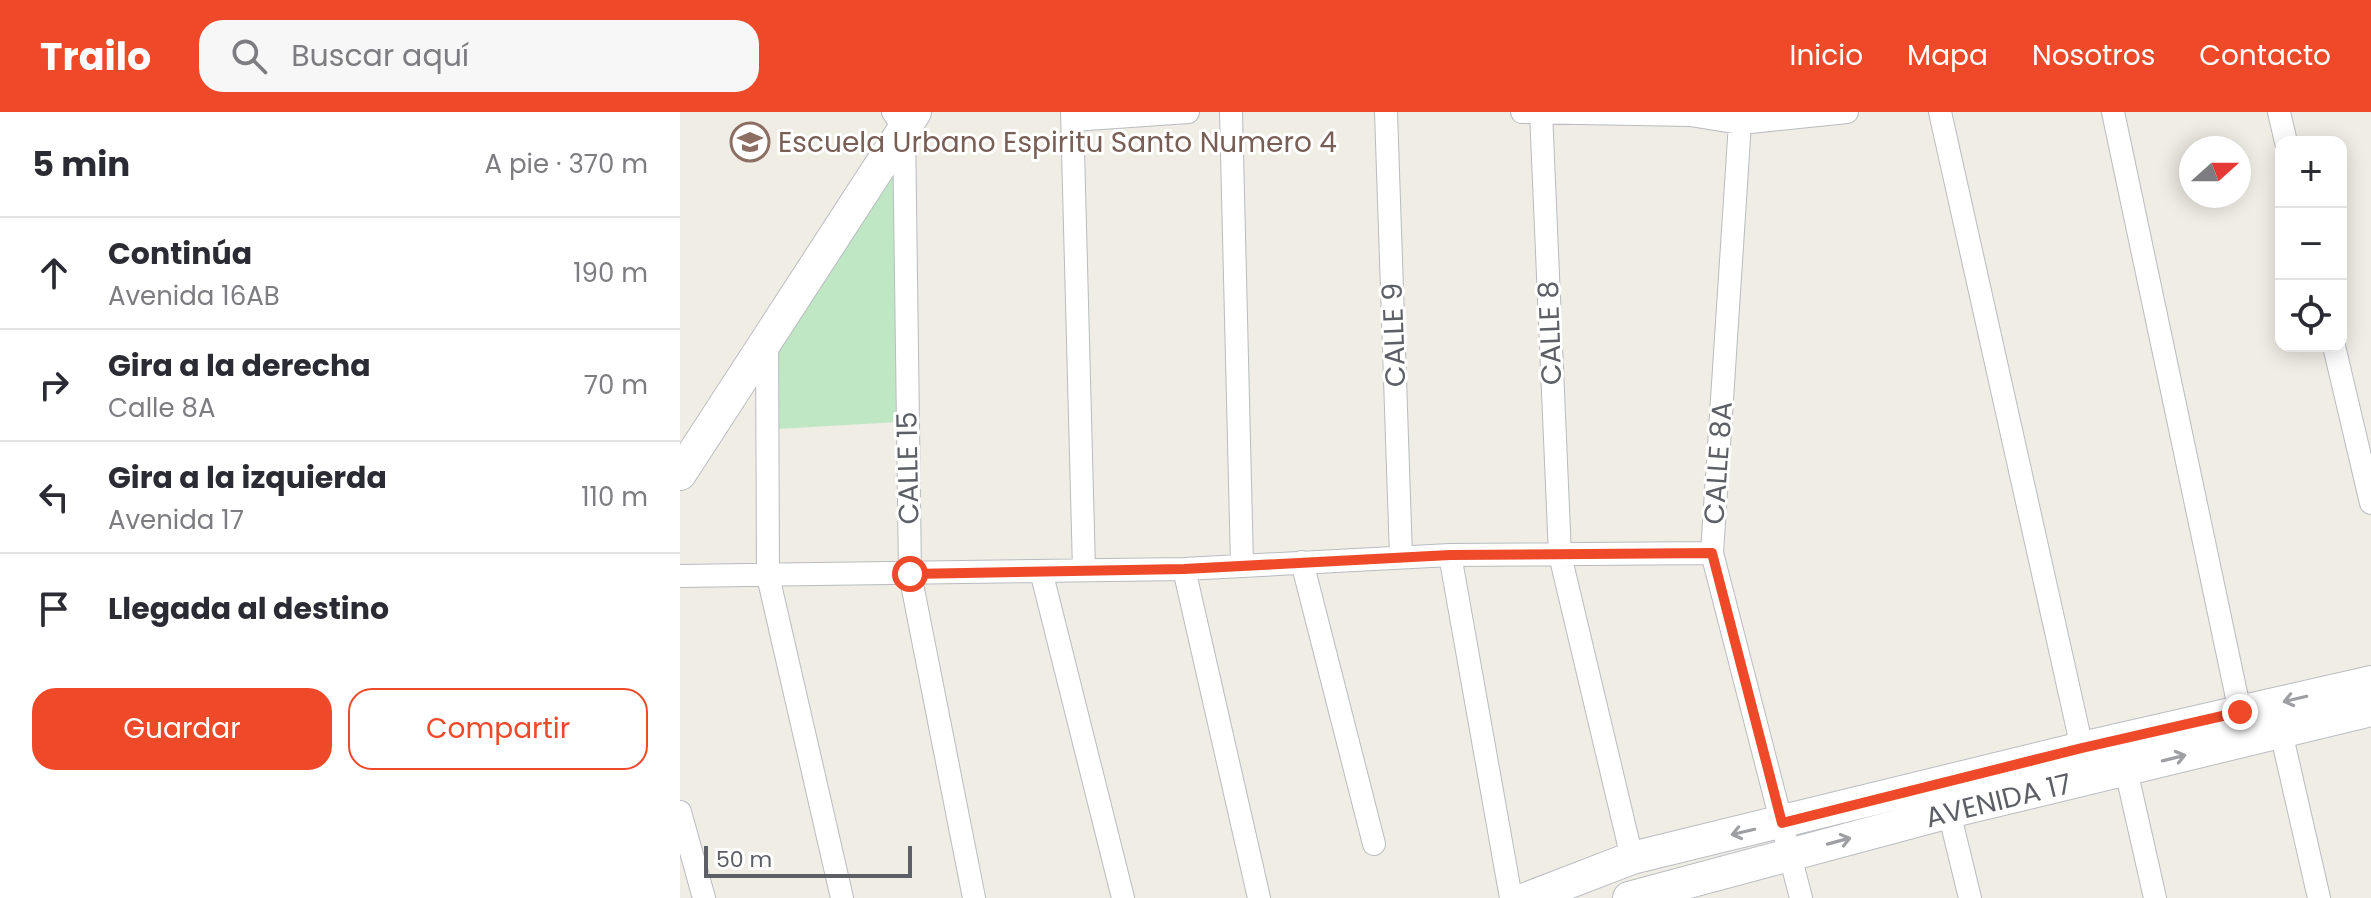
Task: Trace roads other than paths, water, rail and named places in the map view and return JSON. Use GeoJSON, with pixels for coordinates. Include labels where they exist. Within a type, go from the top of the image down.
{"type":"FeatureCollection","features":[{"type":"Feature","properties":{"kind":"street"},"geometry":{"type":"LineString","coordinates":[[1084,570],[1072,116],[1188,112]]}},
{"type":"Feature","properties":{"kind":"street"},"geometry":{"type":"LineString","coordinates":[[1231,112],[1242,565]]}},
{"type":"Feature","properties":{"kind":"street","name":"CALLE 9"},"geometry":{"type":"LineString","coordinates":[[1386,112],[1401,557]]}},
{"type":"Feature","properties":{"kind":"street"},"geometry":{"type":"LineString","coordinates":[[1535,113],[1690,113],[1743,118],[1847,112]]}},
{"type":"Feature","properties":{"kind":"street"},"geometry":{"type":"LineString","coordinates":[[1940,112],[2082,748]]}},
{"type":"Feature","properties":{"kind":"street"},"geometry":{"type":"LineString","coordinates":[[2113,112],[2240,712]]}},
{"type":"Feature","properties":{"kind":"street"},"geometry":{"type":"LineString","coordinates":[[2279,112],[2285,136]]}},
{"type":"Feature","properties":{"kind":"street","name":"CALLE 8"},"geometry":{"type":"LineString","coordinates":[[1535,113],[1560,555],[1632,858]]}},
{"type":"Feature","properties":{"kind":"street"},"geometry":{"type":"LineString","coordinates":[[680,474],[904,117]]}},
{"type":"Feature","properties":{"kind":"street","name":"CALLE 15"},"geometry":{"type":"LineString","coordinates":[[904,117],[910,574],[974,898]]}},
{"type":"Feature","properties":{"kind":"street","name":"CALLE 8A"},"geometry":{"type":"LineString","coordinates":[[1743,118],[1712,553],[1786,838]]}},
{"type":"Feature","properties":{"kind":"street"},"geometry":{"type":"LineString","coordinates":[[767,339],[768,576],[842,898]]}},
{"type":"Feature","properties":{"kind":"street"},"geometry":{"type":"LineString","coordinates":[[2335,352],[2371,503]]}},
{"type":"Feature","properties":{"kind":"street"},"geometry":{"type":"LineString","coordinates":[[680,576],[1184,569],[1450,555],[1712,553]]}},
{"type":"Feature","properties":{"kind":"street"},"geometry":{"type":"LineString","coordinates":[[1450,555],[1511,898]]}},
{"type":"Feature","properties":{"kind":"street"},"geometry":{"type":"LineString","coordinates":[[1302,562],[1374,844]]}},
{"type":"Feature","properties":{"kind":"street"},"geometry":{"type":"LineString","coordinates":[[1184,569],[1259,898]]}},
{"type":"Feature","properties":{"kind":"street"},"geometry":{"type":"LineString","coordinates":[[1041,571],[1123,898]]}},
{"type":"Feature","properties":{"kind":"street","name":"AVENIDA 17"},"geometry":{"type":"LineString","coordinates":[[1629,898],[1786,838],[2082,748],[2371,682]]}},
{"type":"Feature","properties":{"kind":"street","name":"AVENIDA 17"},"geometry":{"type":"LineString","coordinates":[[1528,898],[1632,858],[1949,812],[2371,710]]}},
{"type":"Feature","properties":{"kind":"street"},"geometry":{"type":"LineString","coordinates":[[2281,732],[2319,898]]}},
{"type":"Feature","properties":{"kind":"street"},"geometry":{"type":"LineString","coordinates":[[2126,770],[2155,898]]}},
{"type":"Feature","properties":{"kind":"street"},"geometry":{"type":"LineString","coordinates":[[680,812],[704,898]]}},
{"type":"Feature","properties":{"kind":"street"},"geometry":{"type":"LineString","coordinates":[[1949,812],[1970,898]]}},
{"type":"Feature","properties":{"kind":"street"},"geometry":{"type":"LineString","coordinates":[[1786,838],[1801,898]]}},
{"type":"Feature","properties":{"kind":"place","name":"Escuela Urbano Espiritu Santo Numero 4"},"geometry":{"type":"Point","coordinates":[750,142]}}]}
